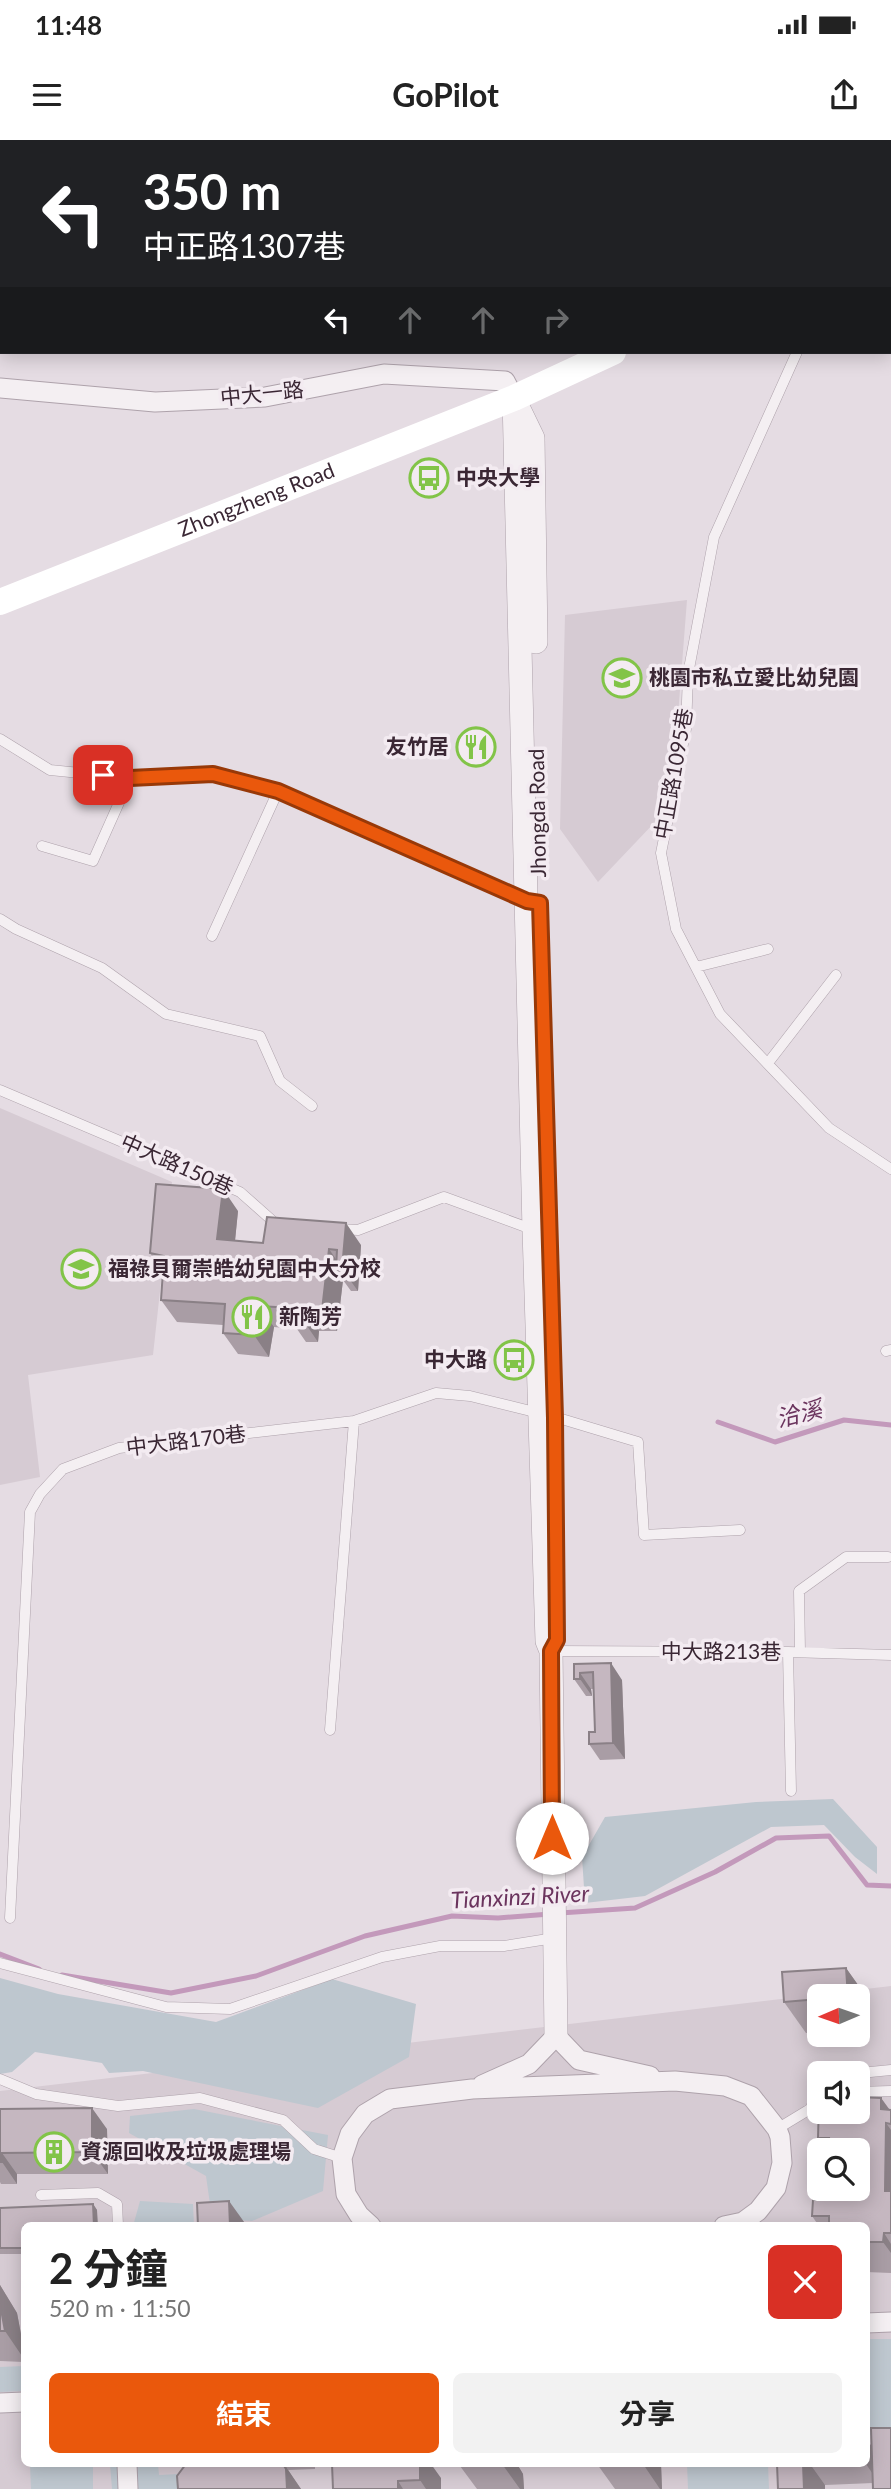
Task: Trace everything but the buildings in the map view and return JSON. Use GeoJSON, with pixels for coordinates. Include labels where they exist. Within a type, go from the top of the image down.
{"type":"FeatureCollection","features":[{"type":"Feature","properties":{"kind":"main road","name":"Zhongzheng Road"},"geometry":{"type":"LineString","coordinates":[[0,601],[514,398],[609,354]]}},
{"type":"Feature","properties":{"kind":"street","name":"中大一路"},"geometry":{"type":"LineString","coordinates":[[0,388],[182,401],[265,397],[384,374],[505,381],[514,398]]}},
{"type":"Feature","properties":{"kind":"street"},"geometry":{"type":"LineString","coordinates":[[514,398],[533,902],[548,1416],[547,1641],[551,1651],[556,2036],[579,2060],[675,2081],[725,2086],[751,2096],[777,2129],[782,2162],[776,2188],[758,2211],[743,2222]]}},
{"type":"Feature","properties":{"kind":"street"},"geometry":{"type":"LineString","coordinates":[[472,2089],[529,2064],[556,2036]]}},
{"type":"Feature","properties":{"kind":"street"},"geometry":{"type":"LineString","coordinates":[[367,2222],[346,2194],[342,2158],[350,2134],[365,2114],[390,2099],[472,2089],[675,2081]]}},
{"type":"Feature","properties":{"kind":"street"},"geometry":{"type":"LineString","coordinates":[[870,2323],[891,2322]]}},
{"type":"Feature","properties":{"kind":"street"},"geometry":{"type":"LineString","coordinates":[[0,2403],[21,2402]]}},
{"type":"Feature","properties":{"kind":"street"},"geometry":{"type":"LineString","coordinates":[[127,2467],[128,2489]]}},
{"type":"Feature","properties":{"kind":"lane","name":"中正路1095巷"},"geometry":{"type":"LineString","coordinates":[[796,354],[714,537],[688,674],[686,729],[661,853],[676,929],[720,1013],[829,1128],[891,1169]]}},
{"type":"Feature","properties":{"kind":"lane"},"geometry":{"type":"LineString","coordinates":[[0,739],[50,770],[130,778],[213,774],[278,791],[533,902]]}},
{"type":"Feature","properties":{"kind":"lane"},"geometry":{"type":"LineString","coordinates":[[42,846],[93,861],[130,778]]}},
{"type":"Feature","properties":{"kind":"lane"},"geometry":{"type":"LineString","coordinates":[[212,936],[278,791]]}},
{"type":"Feature","properties":{"kind":"lane"},"geometry":{"type":"LineString","coordinates":[[0,919],[102,968],[166,1014],[260,1036],[279,1081],[312,1106]]}},
{"type":"Feature","properties":{"kind":"lane"},"geometry":{"type":"LineString","coordinates":[[696,967],[768,949]]}},
{"type":"Feature","properties":{"kind":"lane"},"geometry":{"type":"LineString","coordinates":[[768,1063],[836,975]]}},
{"type":"Feature","properties":{"kind":"lane","name":"中大路150巷"},"geometry":{"type":"LineString","coordinates":[[0,1090],[240,1192],[275,1223],[289,1224]]}},
{"type":"Feature","properties":{"kind":"lane"},"geometry":{"type":"LineString","coordinates":[[330,1228],[358,1230],[444,1197],[542,1232]]}},
{"type":"Feature","properties":{"kind":"lane","name":"中大路170巷"},"geometry":{"type":"LineString","coordinates":[[10,1918],[30,1512],[40,1494],[63,1469],[120,1448],[354,1421],[436,1393],[470,1396],[638,1443],[644,1535],[740,1530]]}},
{"type":"Feature","properties":{"kind":"lane"},"geometry":{"type":"LineString","coordinates":[[330,1730],[354,1421]]}},
{"type":"Feature","properties":{"kind":"lane"},"geometry":{"type":"LineString","coordinates":[[792,1791],[794,1652],[799,1591],[846,1557],[888,1557]]}},
{"type":"Feature","properties":{"kind":"lane","name":"中大路213巷"},"geometry":{"type":"LineString","coordinates":[[551,1651],[891,1655]]}},
{"type":"Feature","properties":{"kind":"lane"},"geometry":{"type":"LineString","coordinates":[[0,1963],[166,2007],[230,2010],[382,1958],[440,1946],[504,1946],[554,1933]]}},
{"type":"Feature","properties":{"kind":"lane"},"geometry":{"type":"LineString","coordinates":[[870,2072],[891,2070]]}},
{"type":"Feature","properties":{"kind":"lane"},"geometry":{"type":"LineString","coordinates":[[0,2079],[36,2094],[118,2106],[200,2098],[283,2120],[314,2149],[342,2158]]}},
{"type":"Feature","properties":{"kind":"lane"},"geometry":{"type":"LineString","coordinates":[[870,2092],[891,2091]]}},
{"type":"Feature","properties":{"kind":"lane"},"geometry":{"type":"LineString","coordinates":[[777,2129],[807,2111]]}},
{"type":"Feature","properties":{"kind":"lane"},"geometry":{"type":"LineString","coordinates":[[41,2195],[98,2193],[117,2204],[118,2222]]}},
{"type":"Feature","properties":{"kind":"shaded area","name":"桃園市私立愛比幼兒園"},"geometry":{"type":"Polygon","coordinates":[[[687,600],[676,741],[656,821],[598,882],[560,829],[565,615],[687,600]]]}},
{"type":"Feature","properties":{"kind":"shaded area","name":"福祿貝爾崇皓幼兒園中大分校"},"geometry":{"type":"Polygon","coordinates":[[[0,1108],[172,1182],[153,1355],[28,1375],[40,1477],[0,1485],[0,1108]]]}},
{"type":"Feature","properties":{"kind":"shaded area"},"geometry":{"type":"Polygon","coordinates":[[[833,1799],[877,1847],[877,1874],[855,1857],[824,1825],[771,1827],[645,1896],[585,1903],[582,1857],[605,1817],[756,1802],[833,1799]]]}},
{"type":"Feature","properties":{"kind":"shaded area"},"geometry":{"type":"Polygon","coordinates":[[[0,1978],[58,1994],[216,2022],[332,1979],[416,2004],[409,2057],[318,2108],[143,2071],[109,2073],[102,2063],[35,2052],[12,2072],[0,2074],[0,1978]]]}},
{"type":"Feature","properties":{"kind":"shaded area"},"geometry":{"type":"Polygon","coordinates":[[[891,1986],[891,2489],[0,2489],[0,2091],[807,1996],[807,2048],[870,2048],[870,1988],[891,1986]]]}},
{"type":"Feature","properties":{"kind":"shaded area"},"geometry":{"type":"Polygon","coordinates":[[[194,2109],[328,2135],[323,2191],[252,2221],[212,2218],[206,2176],[129,2133],[130,2116],[194,2109]]]}},
{"type":"Feature","properties":{"kind":"shaded area"},"geometry":{"type":"Polygon","coordinates":[[[140,2201],[193,2204],[194,2222],[134,2222],[140,2201]]]}},
{"type":"Feature","properties":{"kind":"shaded area"},"geometry":{"type":"Polygon","coordinates":[[[870,2339],[891,2339],[891,2435],[870,2435],[870,2339]]]}},
{"type":"Feature","properties":{"kind":"shaded area"},"geometry":{"type":"Polygon","coordinates":[[[21,2366],[21,2391],[0,2392],[0,2367],[21,2366]]]}},
{"type":"Feature","properties":{"kind":"shaded area"},"geometry":{"type":"Polygon","coordinates":[[[30,2467],[93,2467],[93,2489],[31,2489],[30,2467]]]}},
{"type":"Feature","properties":{"kind":"shaded area"},"geometry":{"type":"Polygon","coordinates":[[[110,2467],[158,2467],[159,2475],[179,2474],[179,2489],[112,2489],[110,2467]]]}},
{"type":"Feature","properties":{"kind":"shaded area"},"geometry":{"type":"Polygon","coordinates":[[[687,2467],[768,2467],[769,2489],[688,2489],[687,2467]]]}},
{"type":"Feature","properties":{"kind":"waterway","name":"洽溪"},"geometry":{"type":"LineString","coordinates":[[718,1422],[775,1442],[844,1420],[891,1425]]}},
{"type":"Feature","properties":{"kind":"waterway","name":"Tianxinzi River"},"geometry":{"type":"LineString","coordinates":[[560,1913],[635,1908],[715,1872],[776,1838],[829,1836],[867,1885],[891,1886]]}},
{"type":"Feature","properties":{"kind":"waterway","name":"Tianxinzi River"},"geometry":{"type":"LineString","coordinates":[[62,1975],[171,1993],[256,1976],[365,1936],[452,1916],[498,1918],[550,1914]]}},
{"type":"Feature","properties":{"kind":"waterway","name":"Tianxinzi River"},"geometry":{"type":"LineString","coordinates":[[0,1954],[39,1969]]}},
{"type":"Feature","properties":{"kind":"place","name":"中央大學"},"geometry":{"type":"Point","coordinates":[429,478]}},
{"type":"Feature","properties":{"kind":"place","name":"桃園市私立愛比幼兒園"},"geometry":{"type":"Point","coordinates":[622,678]}},
{"type":"Feature","properties":{"kind":"place","name":"友竹居"},"geometry":{"type":"Point","coordinates":[476,747]}},
{"type":"Feature","properties":{"kind":"place","name":"福祿貝爾崇皓幼兒園中大分校"},"geometry":{"type":"Point","coordinates":[81,1269]}},
{"type":"Feature","properties":{"kind":"place","name":"新陶芳"},"geometry":{"type":"Point","coordinates":[252,1317]}},
{"type":"Feature","properties":{"kind":"place","name":"中大路"},"geometry":{"type":"Point","coordinates":[514,1360]}},
{"type":"Feature","properties":{"kind":"place","name":"資源回收及垃圾處理場"},"geometry":{"type":"Point","coordinates":[54,2152]}},
{"type":"Feature","properties":{"kind":"route"},"geometry":{"type":"LineString","coordinates":[[103,775],[130,778],[213,774],[278,791],[527,901],[540,903],[555,1418],[557,1640],[551,1651],[552,1838]]}}]}
